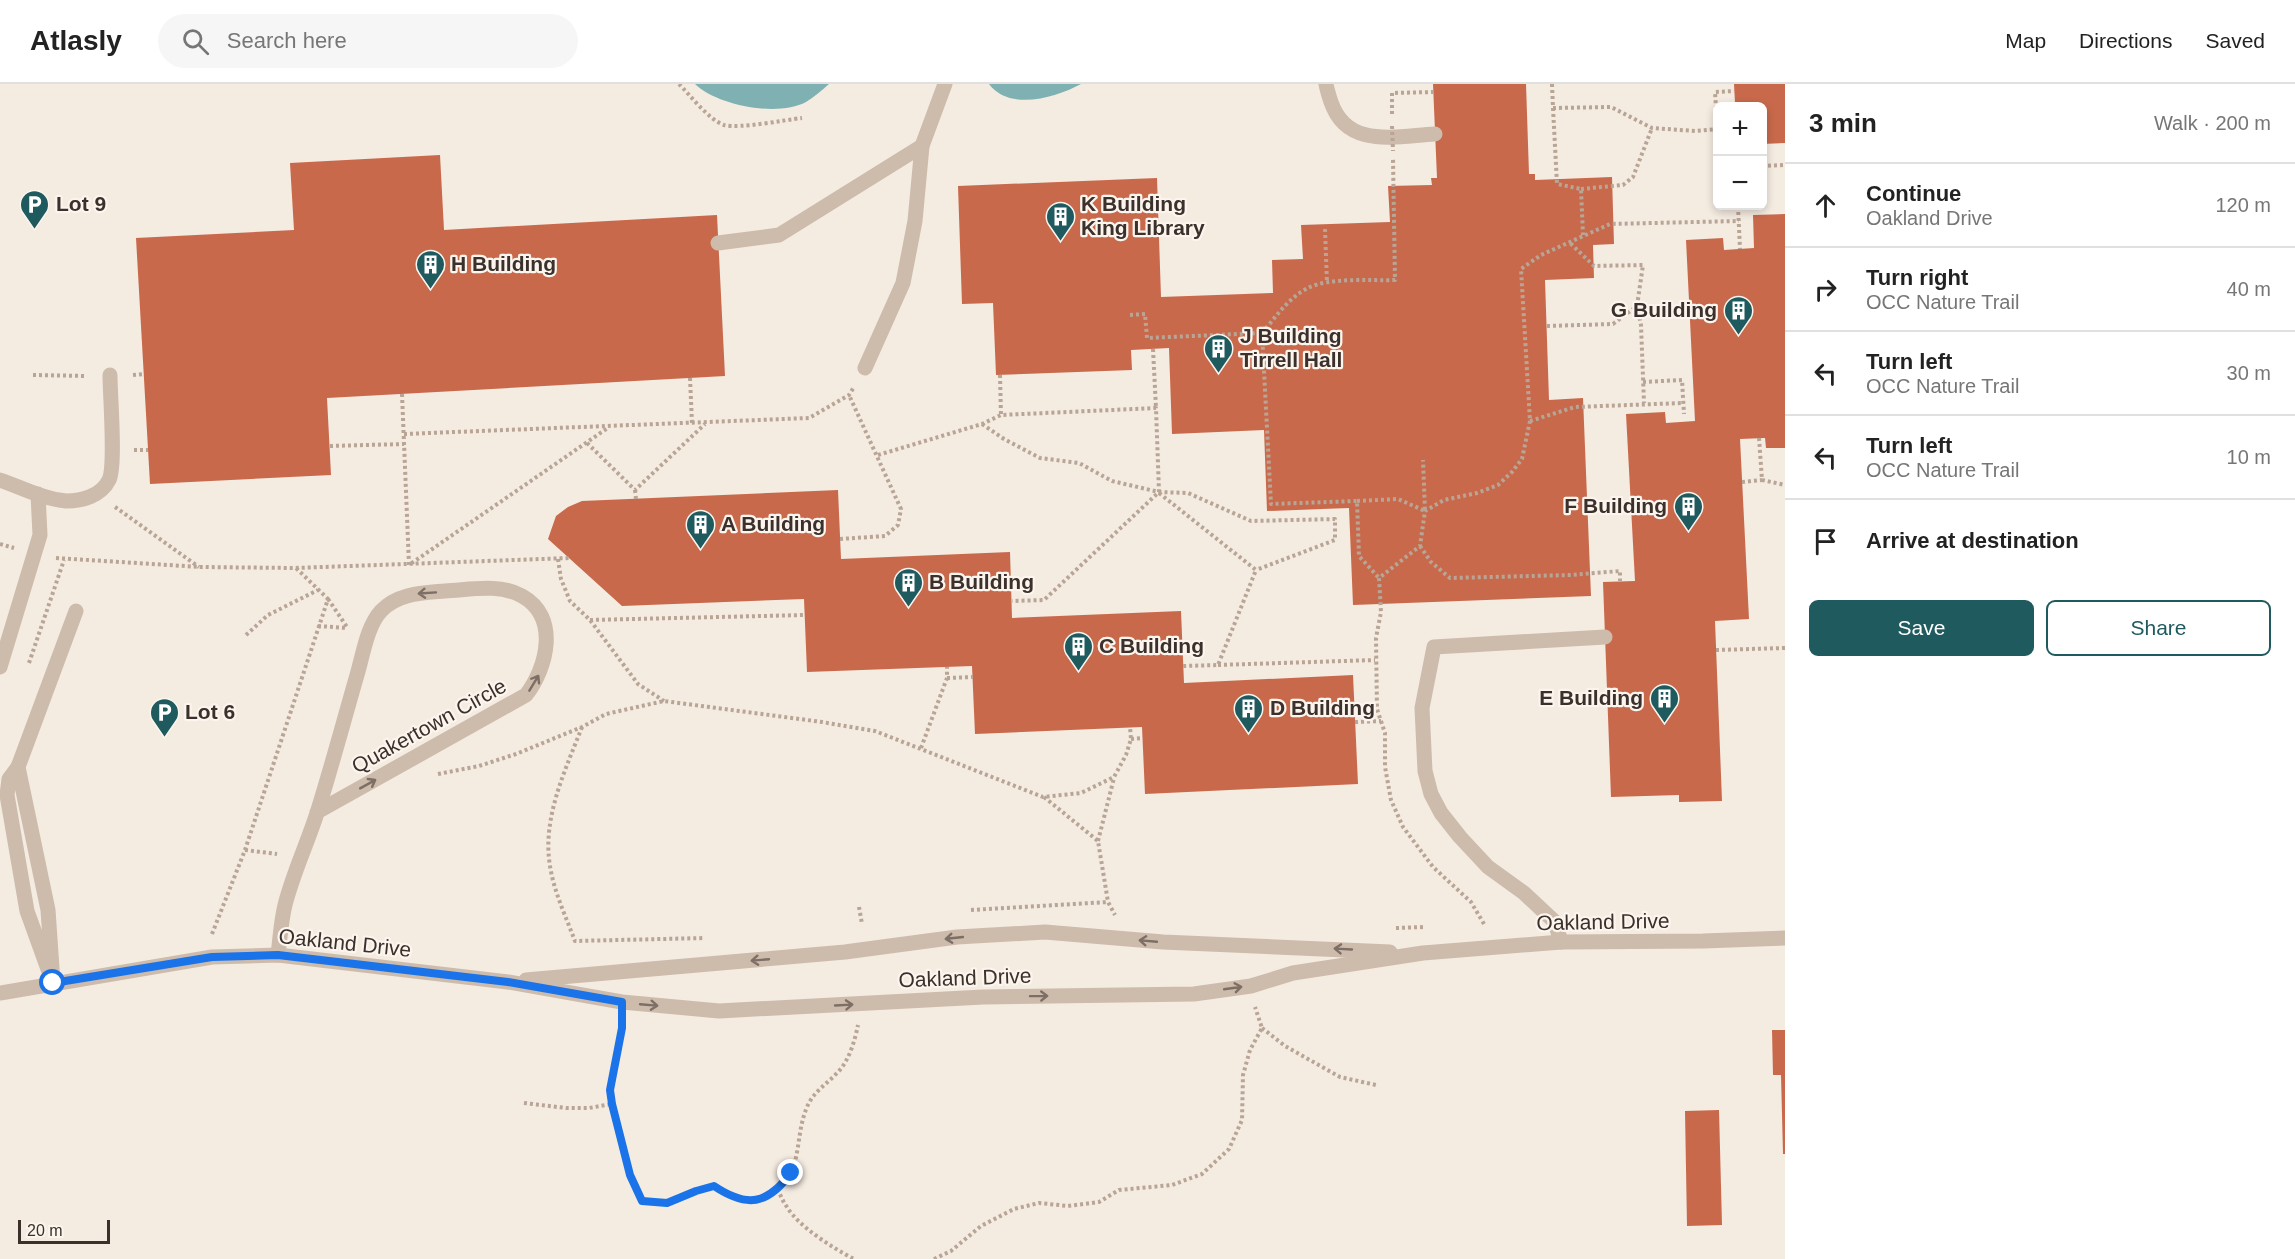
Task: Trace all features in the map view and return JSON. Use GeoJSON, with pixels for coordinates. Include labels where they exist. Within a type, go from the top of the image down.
{"type":"FeatureCollection","features":[{"type":"Feature","properties":{"kind":"street"},"geometry":{"type":"LineString","coordinates":[[865,368],[903,283],[915,221],[922,146],[945,84]]}},
{"type":"Feature","properties":{"kind":"street"},"geometry":{"type":"LineString","coordinates":[[1326,84],[1336,117],[1354,133],[1371,136],[1435,134]]}},
{"type":"Feature","properties":{"kind":"street"},"geometry":{"type":"LineString","coordinates":[[718,243],[780,235],[922,146]]}},
{"type":"Feature","properties":{"kind":"street"},"geometry":{"type":"LineString","coordinates":[[0,480],[38,495],[64,501],[82,500],[105,487],[110,478],[112,450],[110,375]]}},
{"type":"Feature","properties":{"kind":"street"},"geometry":{"type":"LineString","coordinates":[[0,667],[40,535],[38,495]]}},
{"type":"Feature","properties":{"kind":"street","name":"Quakertown Circle"},"geometry":{"type":"LineString","coordinates":[[278,955],[284,906],[317,812],[367,641],[381,612],[395,600],[415,594],[491,589],[522,596],[535,607],[544,622],[547,642],[544,661],[536,682],[526,695],[317,812]]}},
{"type":"Feature","properties":{"kind":"street"},"geometry":{"type":"LineString","coordinates":[[53,983],[48,910],[18,766],[75,611]]}},
{"type":"Feature","properties":{"kind":"street"},"geometry":{"type":"LineString","coordinates":[[1562,942],[1555,922],[1524,893],[1488,867],[1460,837],[1442,813],[1431,794],[1425,771],[1422,708],[1434,647],[1605,637]]}},
{"type":"Feature","properties":{"kind":"street","name":"Oakland Drive"},"geometry":{"type":"LineString","coordinates":[[508,982],[845,952],[957,937],[1045,932],[1163,942],[1423,953]]}},
{"type":"Feature","properties":{"kind":"street","name":"Oakland Drive"},"geometry":{"type":"LineString","coordinates":[[0,993],[212,957],[278,955],[508,982],[622,1002],[719,1011],[984,997],[1194,994],[1251,986],[1293,973],[1423,953],[1562,942],[1785,938]]}},
{"type":"Feature","properties":{"kind":"path"},"geometry":{"type":"LineString","coordinates":[[679,84],[713,119],[724,125],[802,118]]}},
{"type":"Feature","properties":{"kind":"path"},"geometry":{"type":"LineString","coordinates":[[1552,84],[1557,184],[1581,189],[1623,184],[1633,177],[1652,128]]}},
{"type":"Feature","properties":{"kind":"path"},"geometry":{"type":"LineString","coordinates":[[1423,460],[1425,511],[1398,499],[1271,504],[1262,333],[1284,307],[1308,288],[1327,283],[1395,280],[1392,93],[1434,92]]}},
{"type":"Feature","properties":{"kind":"path"},"geometry":{"type":"LineString","coordinates":[[1716,102],[1715,93],[1734,92]]}},
{"type":"Feature","properties":{"kind":"path"},"geometry":{"type":"LineString","coordinates":[[1553,108],[1611,107],[1652,128],[1695,131],[1713,129]]}},
{"type":"Feature","properties":{"kind":"path"},"geometry":{"type":"LineString","coordinates":[[1767,166],[1785,165]]}},
{"type":"Feature","properties":{"kind":"path"},"geometry":{"type":"LineString","coordinates":[[1581,189],[1583,235]]}},
{"type":"Feature","properties":{"kind":"path"},"geometry":{"type":"LineString","coordinates":[[1738,210],[1740,249]]}},
{"type":"Feature","properties":{"kind":"path"},"geometry":{"type":"LineString","coordinates":[[1683,403],[1575,406],[1530,421],[1521,269],[1541,255],[1610,224],[1739,221]]}},
{"type":"Feature","properties":{"kind":"path"},"geometry":{"type":"LineString","coordinates":[[1325,229],[1327,283]]}},
{"type":"Feature","properties":{"kind":"path"},"geometry":{"type":"LineString","coordinates":[[1569,242],[1594,266],[1643,265],[1637,306],[1641,325],[1644,404]]}},
{"type":"Feature","properties":{"kind":"path"},"geometry":{"type":"LineString","coordinates":[[1547,326],[1612,324],[1637,306]]}},
{"type":"Feature","properties":{"kind":"path"},"geometry":{"type":"LineString","coordinates":[[1130,315],[1146,314],[1147,338],[1262,333]]}},
{"type":"Feature","properties":{"kind":"path"},"geometry":{"type":"LineString","coordinates":[[1011,601],[1044,600],[1159,492],[1154,349]]}},
{"type":"Feature","properties":{"kind":"path"},"geometry":{"type":"LineString","coordinates":[[404,434],[809,418],[849,395],[865,368]]}},
{"type":"Feature","properties":{"kind":"path"},"geometry":{"type":"LineString","coordinates":[[1000,375],[1001,415]]}},
{"type":"Feature","properties":{"kind":"path"},"geometry":{"type":"LineString","coordinates":[[690,378],[692,423]]}},
{"type":"Feature","properties":{"kind":"path"},"geometry":{"type":"LineString","coordinates":[[1643,382],[1682,380],[1684,414]]}},
{"type":"Feature","properties":{"kind":"path"},"geometry":{"type":"LineString","coordinates":[[402,394],[409,565]]}},
{"type":"Feature","properties":{"kind":"path"},"geometry":{"type":"LineString","coordinates":[[840,539],[885,536],[898,525],[901,509],[849,395]]}},
{"type":"Feature","properties":{"kind":"path"},"geometry":{"type":"LineString","coordinates":[[878,455],[982,424],[1001,415],[1156,408]]}},
{"type":"Feature","properties":{"kind":"path"},"geometry":{"type":"LineString","coordinates":[[635,490],[706,423]]}},
{"type":"Feature","properties":{"kind":"path"},"geometry":{"type":"LineString","coordinates":[[982,424],[1004,439],[1040,458],[1079,463],[1112,481],[1159,492],[1188,494],[1251,521],[1335,519],[1335,540],[1256,570],[1218,665]]}},
{"type":"Feature","properties":{"kind":"path"},"geometry":{"type":"LineString","coordinates":[[409,565],[610,427]]}},
{"type":"Feature","properties":{"kind":"path"},"geometry":{"type":"LineString","coordinates":[[1759,438],[1762,480]]}},
{"type":"Feature","properties":{"kind":"path"},"geometry":{"type":"LineString","coordinates":[[587,443],[635,490],[636,499]]}},
{"type":"Feature","properties":{"kind":"path"},"geometry":{"type":"LineString","coordinates":[[330,446],[404,444]]}},
{"type":"Feature","properties":{"kind":"path"},"geometry":{"type":"LineString","coordinates":[[1742,482],[1762,480],[1785,485]]}},
{"type":"Feature","properties":{"kind":"path"},"geometry":{"type":"LineString","coordinates":[[1159,492],[1256,570]]}},
{"type":"Feature","properties":{"kind":"path"},"geometry":{"type":"LineString","coordinates":[[1358,501],[1359,556],[1379,578]]}},
{"type":"Feature","properties":{"kind":"path"},"geometry":{"type":"LineString","coordinates":[[0,544],[14,548]]}},
{"type":"Feature","properties":{"kind":"path"},"geometry":{"type":"LineString","coordinates":[[1420,546],[1431,562],[1450,578],[1572,575],[1620,571],[1620,581]]}},
{"type":"Feature","properties":{"kind":"path"},"geometry":{"type":"LineString","coordinates":[[50,557],[64,560],[200,567],[295,568],[569,558]]}},
{"type":"Feature","properties":{"kind":"path"},"geometry":{"type":"LineString","coordinates":[[558,559],[561,579],[570,601],[590,620],[638,684],[664,701]]}},
{"type":"Feature","properties":{"kind":"path"},"geometry":{"type":"LineString","coordinates":[[26,671],[64,560]]}},
{"type":"Feature","properties":{"kind":"path"},"geometry":{"type":"LineString","coordinates":[[212,934],[245,850],[328,599],[295,568]]}},
{"type":"Feature","properties":{"kind":"path"},"geometry":{"type":"LineString","coordinates":[[246,635],[268,615],[318,590]]}},
{"type":"Feature","properties":{"kind":"path"},"geometry":{"type":"LineString","coordinates":[[590,620],[805,615]]}},
{"type":"Feature","properties":{"kind":"path"},"geometry":{"type":"LineString","coordinates":[[1716,650],[1785,648]]}},
{"type":"Feature","properties":{"kind":"path"},"geometry":{"type":"LineString","coordinates":[[1183,666],[1375,660]]}},
{"type":"Feature","properties":{"kind":"path"},"geometry":{"type":"LineString","coordinates":[[921,748],[947,678],[947,667]]}},
{"type":"Feature","properties":{"kind":"path"},"geometry":{"type":"LineString","coordinates":[[947,678],[972,677]]}},
{"type":"Feature","properties":{"kind":"path"},"geometry":{"type":"LineString","coordinates":[[431,778],[440,773],[479,766],[516,754],[582,727],[606,714],[664,701],[875,731],[1043,797],[1098,841]]}},
{"type":"Feature","properties":{"kind":"path"},"geometry":{"type":"LineString","coordinates":[[1355,722],[1381,721]]}},
{"type":"Feature","properties":{"kind":"path"},"geometry":{"type":"LineString","coordinates":[[1108,902],[1098,841],[1114,777],[1126,755],[1131,739],[1130,727]]}},
{"type":"Feature","properties":{"kind":"path"},"geometry":{"type":"LineString","coordinates":[[1131,739],[1143,738]]}},
{"type":"Feature","properties":{"kind":"path"},"geometry":{"type":"LineString","coordinates":[[1043,797],[1081,793],[1114,777]]}},
{"type":"Feature","properties":{"kind":"path"},"geometry":{"type":"LineString","coordinates":[[245,850],[302,858]]}},
{"type":"Feature","properties":{"kind":"path"},"geometry":{"type":"LineString","coordinates":[[859,907],[862,924]]}},
{"type":"Feature","properties":{"kind":"path"},"geometry":{"type":"LineString","coordinates":[[1251,986],[1253,1003],[1262,1028],[1285,1046],[1340,1077],[1376,1085]]}},
{"type":"Feature","properties":{"kind":"path"},"geometry":{"type":"LineString","coordinates":[[622,1002],[622,1028],[610,1090],[612,1104],[630,1175],[642,1201],[667,1203],[714,1186],[732,1198],[758,1200],[778,1190],[791,1173],[807,1105],[821,1086],[840,1071],[854,1041],[859,1004]]}},
{"type":"Feature","properties":{"kind":"path"},"geometry":{"type":"LineString","coordinates":[[934,1259],[951,1251],[981,1226],[1014,1209],[1039,1203],[1068,1206],[1099,1202],[1119,1190],[1172,1185],[1202,1174],[1229,1149],[1242,1120],[1243,1076],[1250,1050],[1262,1028]]}},
{"type":"Feature","properties":{"kind":"path"},"geometry":{"type":"LineString","coordinates":[[524,1102],[566,1108],[589,1108],[612,1104]]}},
{"type":"Feature","properties":{"kind":"path"},"geometry":{"type":"LineString","coordinates":[[778,1190],[788,1208],[807,1227],[838,1251],[854,1259]]}},
{"type":"Feature","properties":{"kind":"water"},"geometry":{"type":"Polygon","coordinates":[[[695,84],[829,84],[806,102],[780,109],[765,109],[718,98],[695,84]]]}},
{"type":"Feature","properties":{"kind":"water"},"geometry":{"type":"Polygon","coordinates":[[[989,84],[1081,84],[1047,97],[1021,100],[998,93],[989,84]]]}},
{"type":"Feature","properties":{"kind":"building"},"geometry":{"type":"Polygon","coordinates":[[[1433,84],[1526,84],[1529,174],[1535,174],[1535,180],[1612,177],[1614,244],[1593,245],[1594,278],[1545,280],[1549,400],[1583,398],[1591,596],[1353,605],[1349,508],[1267,511],[1264,430],[1172,434],[1169,348],[1131,350],[1132,370],[996,375],[993,303],[962,304],[958,186],[1157,178],[1161,297],[1273,293],[1272,260],[1303,259],[1301,225],[1390,222],[1388,186],[1432,185],[1431,178],[1437,178],[1433,84]]]}},
{"type":"Feature","properties":{"kind":"building"},"geometry":{"type":"Polygon","coordinates":[[[1734,84],[1785,84],[1785,143],[1767,144],[1767,102],[1735,102],[1734,84]]]}},
{"type":"Feature","properties":{"kind":"building","name":"H Building"},"geometry":{"type":"Polygon","coordinates":[[[440,155],[444,230],[717,215],[725,376],[327,398],[331,475],[150,484],[136,238],[294,230],[290,163],[440,155]]]}},
{"type":"Feature","properties":{"kind":"building"},"geometry":{"type":"Polygon","coordinates":[[[1785,214],[1785,448],[1766,448],[1765,438],[1740,439],[1749,619],[1715,621],[1722,801],[1679,802],[1679,795],[1611,797],[1603,582],[1635,581],[1626,414],[1665,412],[1666,423],[1695,421],[1686,240],[1723,238],[1724,250],[1754,248],[1753,215],[1785,214]]]}},
{"type":"Feature","properties":{"kind":"building"},"geometry":{"type":"Polygon","coordinates":[[[838,490],[841,559],[1010,552],[1012,618],[1181,611],[1184,683],[1353,675],[1358,784],[1145,794],[1142,727],[975,734],[972,666],[807,672],[804,599],[622,606],[548,539],[556,516],[582,501],[838,490]]]}},
{"type":"Feature","properties":{"kind":"building"},"geometry":{"type":"Polygon","coordinates":[[[1772,1030],[1785,1030],[1785,1154],[1783,1154],[1781,1075],[1773,1075],[1772,1030]]]}},
{"type":"Feature","properties":{"kind":"building"},"geometry":{"type":"Polygon","coordinates":[[[1719,1110],[1722,1225],[1687,1226],[1685,1111],[1719,1110]]]}},
{"type":"Feature","properties":{"kind":"place","name":"Lot 9"},"geometry":{"type":"Point","coordinates":[35,230]}},
{"type":"Feature","properties":{"kind":"place","name":"K Building King Library"},"geometry":{"type":"Point","coordinates":[1060,242]}},
{"type":"Feature","properties":{"kind":"place","name":"H Building"},"geometry":{"type":"Point","coordinates":[430,290]}},
{"type":"Feature","properties":{"kind":"place","name":"G Building"},"geometry":{"type":"Point","coordinates":[1738,336]}},
{"type":"Feature","properties":{"kind":"place","name":"J Building Tirrell Hall"},"geometry":{"type":"Point","coordinates":[1219,374]}},
{"type":"Feature","properties":{"kind":"place","name":"F Building"},"geometry":{"type":"Point","coordinates":[1688,532]}},
{"type":"Feature","properties":{"kind":"place","name":"A Building"},"geometry":{"type":"Point","coordinates":[700,550]}},
{"type":"Feature","properties":{"kind":"place","name":"B Building"},"geometry":{"type":"Point","coordinates":[908,608]}},
{"type":"Feature","properties":{"kind":"place","name":"C Building"},"geometry":{"type":"Point","coordinates":[1078,672]}},
{"type":"Feature","properties":{"kind":"place","name":"E Building"},"geometry":{"type":"Point","coordinates":[1664,724]}},
{"type":"Feature","properties":{"kind":"place","name":"D Building"},"geometry":{"type":"Point","coordinates":[1249,734]}},
{"type":"Feature","properties":{"kind":"place","name":"Lot 6"},"geometry":{"type":"Point","coordinates":[164,738]}},
{"type":"Feature","properties":{"kind":"route"},"geometry":{"type":"LineString","coordinates":[[53,983],[212,957],[278,955],[508,982],[622,1002],[622,1028],[610,1090],[630,1175],[642,1201],[667,1203],[714,1186],[732,1198],[758,1200],[778,1190],[791,1173]]}}]}
